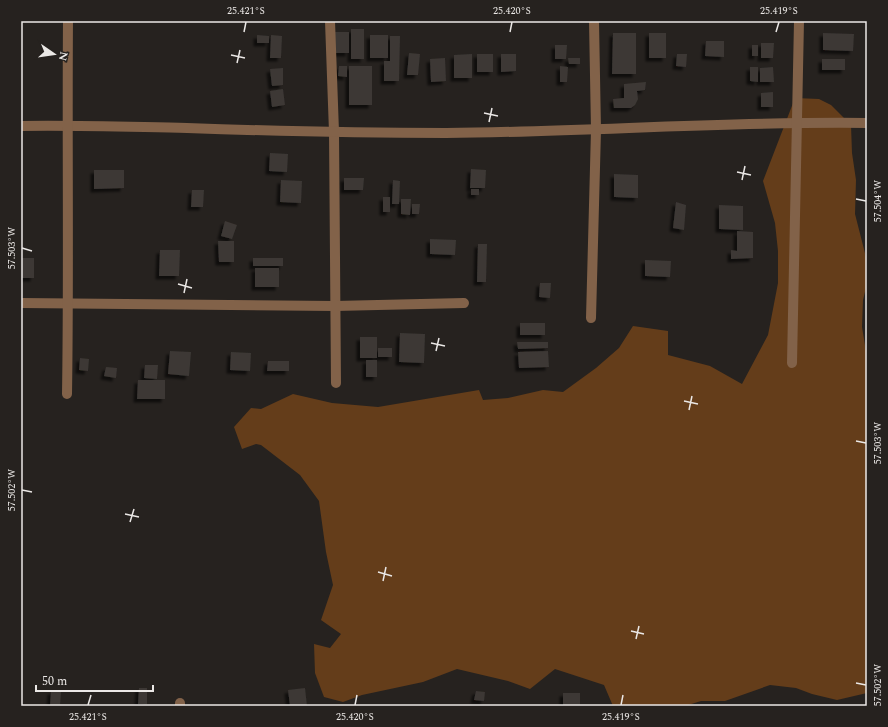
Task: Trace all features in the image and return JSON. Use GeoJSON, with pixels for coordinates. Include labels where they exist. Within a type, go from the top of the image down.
{"type":"FeatureCollection","features":[{"type":"Feature","properties":{"kind":"street"},"geometry":{"type":"LineString","coordinates":[[67,394],[68,21]]}},
{"type":"Feature","properties":{"kind":"street"},"geometry":{"type":"LineString","coordinates":[[330,21],[334,132],[336,383]]}},
{"type":"Feature","properties":{"kind":"street"},"geometry":{"type":"LineString","coordinates":[[591,318],[596,130],[594,21]]}},
{"type":"Feature","properties":{"kind":"street"},"geometry":{"type":"LineString","coordinates":[[792,363],[799,21]]}},
{"type":"Feature","properties":{"kind":"street"},"geometry":{"type":"LineString","coordinates":[[21,126],[67,125],[334,132],[445,133],[596,130],[797,122],[867,123]]}},
{"type":"Feature","properties":{"kind":"street"},"geometry":{"type":"LineString","coordinates":[[21,303],[335,306],[464,303]]}},
{"type":"Feature","properties":{"kind":"shaded area"},"geometry":{"type":"Polygon","coordinates":[[[795,98],[819,99],[831,105],[851,125],[852,153],[856,180],[855,214],[867,261],[867,284],[863,300],[862,327],[867,357],[867,693],[837,700],[812,694],[796,688],[770,685],[725,701],[701,701],[685,706],[613,706],[604,685],[555,669],[530,689],[508,681],[457,669],[423,682],[362,695],[343,702],[324,697],[315,673],[314,644],[330,648],[341,634],[321,620],[333,585],[326,552],[319,501],[300,475],[261,445],[256,444],[242,449],[234,427],[251,408],[261,409],[293,394],[332,403],[378,407],[479,390],[483,400],[508,398],[543,390],[563,392],[596,368],[619,348],[633,326],[668,331],[668,355],[710,366],[742,384],[768,335],[778,283],[778,251],[775,223],[763,181],[795,98]]]}},
{"type":"Feature","properties":{"kind":"building"},"geometry":{"type":"Polygon","coordinates":[[[351,29],[364,29],[364,59],[351,59],[351,29]]]}},
{"type":"Feature","properties":{"kind":"building"},"geometry":{"type":"Polygon","coordinates":[[[335,32],[349,32],[349,53],[335,53],[335,32]]]}},
{"type":"Feature","properties":{"kind":"building"},"geometry":{"type":"Polygon","coordinates":[[[613,33],[636,33],[636,74],[612,74],[613,33]]]}},
{"type":"Feature","properties":{"kind":"building"},"geometry":{"type":"Polygon","coordinates":[[[649,33],[666,33],[666,58],[649,58],[649,33]]]}},
{"type":"Feature","properties":{"kind":"building"},"geometry":{"type":"Polygon","coordinates":[[[823,33],[854,34],[853,51],[823,50],[823,33]]]}},
{"type":"Feature","properties":{"kind":"building"},"geometry":{"type":"Polygon","coordinates":[[[257,35],[269,36],[269,43],[257,43],[257,35]]]}},
{"type":"Feature","properties":{"kind":"building"},"geometry":{"type":"Polygon","coordinates":[[[271,35],[282,36],[281,58],[270,58],[271,35]]]}},
{"type":"Feature","properties":{"kind":"building"},"geometry":{"type":"Polygon","coordinates":[[[370,35],[388,35],[388,58],[370,58],[370,35]]]}},
{"type":"Feature","properties":{"kind":"building"},"geometry":{"type":"Polygon","coordinates":[[[390,36],[400,36],[399,81],[384,81],[384,61],[390,61],[390,36]]]}},
{"type":"Feature","properties":{"kind":"building"},"geometry":{"type":"Polygon","coordinates":[[[706,41],[724,41],[724,57],[705,56],[706,41]]]}},
{"type":"Feature","properties":{"kind":"building"},"geometry":{"type":"Polygon","coordinates":[[[761,43],[774,43],[773,58],[761,58],[761,43]]]}},
{"type":"Feature","properties":{"kind":"building"},"geometry":{"type":"Polygon","coordinates":[[[555,45],[567,45],[566,59],[555,59],[555,45]]]}},
{"type":"Feature","properties":{"kind":"building"},"geometry":{"type":"Polygon","coordinates":[[[752,45],[758,45],[758,56],[752,56],[752,45]]]}},
{"type":"Feature","properties":{"kind":"building"},"geometry":{"type":"Polygon","coordinates":[[[409,53],[420,54],[418,75],[407,75],[409,53]]]}},
{"type":"Feature","properties":{"kind":"building"},"geometry":{"type":"Polygon","coordinates":[[[472,54],[472,78],[454,78],[454,55],[472,54]]]}},
{"type":"Feature","properties":{"kind":"building"},"geometry":{"type":"Polygon","coordinates":[[[477,54],[493,54],[493,72],[477,72],[477,54]]]}},
{"type":"Feature","properties":{"kind":"building"},"geometry":{"type":"Polygon","coordinates":[[[501,54],[516,54],[516,71],[501,72],[501,54]]]}},
{"type":"Feature","properties":{"kind":"building"},"geometry":{"type":"Polygon","coordinates":[[[677,54],[687,54],[686,67],[676,66],[677,54]]]}},
{"type":"Feature","properties":{"kind":"building"},"geometry":{"type":"Polygon","coordinates":[[[445,58],[446,81],[431,82],[430,59],[445,58]]]}},
{"type":"Feature","properties":{"kind":"building"},"geometry":{"type":"Polygon","coordinates":[[[568,58],[580,58],[580,64],[569,64],[568,58]]]}},
{"type":"Feature","properties":{"kind":"building"},"geometry":{"type":"Polygon","coordinates":[[[822,59],[845,59],[845,70],[822,70],[822,59]]]}},
{"type":"Feature","properties":{"kind":"building"},"geometry":{"type":"Polygon","coordinates":[[[339,66],[347,66],[347,77],[338,76],[339,66]]]}},
{"type":"Feature","properties":{"kind":"building"},"geometry":{"type":"Polygon","coordinates":[[[349,66],[372,66],[372,105],[349,105],[349,66]]]}},
{"type":"Feature","properties":{"kind":"building"},"geometry":{"type":"Polygon","coordinates":[[[560,66],[568,67],[567,82],[560,82],[560,66]]]}},
{"type":"Feature","properties":{"kind":"building"},"geometry":{"type":"Polygon","coordinates":[[[750,67],[758,67],[758,82],[750,81],[750,67]]]}},
{"type":"Feature","properties":{"kind":"building"},"geometry":{"type":"Polygon","coordinates":[[[773,67],[774,82],[760,82],[760,68],[773,67]]]}},
{"type":"Feature","properties":{"kind":"building"},"geometry":{"type":"Polygon","coordinates":[[[283,68],[283,85],[272,86],[270,69],[283,68]]]}},
{"type":"Feature","properties":{"kind":"building"},"geometry":{"type":"Polygon","coordinates":[[[646,82],[645,90],[637,91],[638,99],[635,105],[631,108],[614,108],[613,99],[624,98],[624,84],[646,82]]]}},
{"type":"Feature","properties":{"kind":"building"},"geometry":{"type":"Polygon","coordinates":[[[283,89],[285,105],[272,107],[270,91],[283,89]]]}},
{"type":"Feature","properties":{"kind":"building"},"geometry":{"type":"Polygon","coordinates":[[[773,92],[773,107],[761,107],[761,93],[773,92]]]}},
{"type":"Feature","properties":{"kind":"building"},"geometry":{"type":"Polygon","coordinates":[[[270,153],[288,154],[287,172],[269,171],[270,153]]]}},
{"type":"Feature","properties":{"kind":"building"},"geometry":{"type":"Polygon","coordinates":[[[471,169],[486,170],[485,188],[470,188],[471,169]]]}},
{"type":"Feature","properties":{"kind":"building"},"geometry":{"type":"Polygon","coordinates":[[[94,170],[124,170],[124,188],[94,189],[94,170]]]}},
{"type":"Feature","properties":{"kind":"building"},"geometry":{"type":"Polygon","coordinates":[[[614,174],[638,175],[638,198],[614,197],[614,174]]]}},
{"type":"Feature","properties":{"kind":"building"},"geometry":{"type":"Polygon","coordinates":[[[344,178],[364,178],[363,190],[344,190],[344,178]]]}},
{"type":"Feature","properties":{"kind":"building"},"geometry":{"type":"Polygon","coordinates":[[[281,180],[302,181],[301,203],[280,202],[281,180]]]}},
{"type":"Feature","properties":{"kind":"building"},"geometry":{"type":"Polygon","coordinates":[[[393,180],[400,181],[399,204],[392,204],[393,180]]]}},
{"type":"Feature","properties":{"kind":"building"},"geometry":{"type":"Polygon","coordinates":[[[471,189],[479,189],[479,195],[471,195],[471,189]]]}},
{"type":"Feature","properties":{"kind":"building"},"geometry":{"type":"Polygon","coordinates":[[[192,190],[204,190],[203,207],[191,207],[192,190]]]}},
{"type":"Feature","properties":{"kind":"building"},"geometry":{"type":"Polygon","coordinates":[[[383,197],[390,197],[390,212],[383,212],[383,197]]]}},
{"type":"Feature","properties":{"kind":"building"},"geometry":{"type":"Polygon","coordinates":[[[401,199],[411,199],[410,215],[401,214],[401,199]]]}},
{"type":"Feature","properties":{"kind":"building"},"geometry":{"type":"Polygon","coordinates":[[[676,202],[686,205],[684,230],[673,228],[676,202]]]}},
{"type":"Feature","properties":{"kind":"building"},"geometry":{"type":"Polygon","coordinates":[[[412,204],[420,204],[419,214],[412,214],[412,204]]]}},
{"type":"Feature","properties":{"kind":"building"},"geometry":{"type":"Polygon","coordinates":[[[719,205],[743,206],[743,230],[719,229],[719,205]]]}},
{"type":"Feature","properties":{"kind":"building"},"geometry":{"type":"Polygon","coordinates":[[[225,221],[237,225],[232,239],[221,236],[225,221]]]}},
{"type":"Feature","properties":{"kind":"building"},"geometry":{"type":"Polygon","coordinates":[[[737,231],[753,232],[753,258],[731,259],[731,250],[737,251],[737,231]]]}},
{"type":"Feature","properties":{"kind":"building"},"geometry":{"type":"Polygon","coordinates":[[[430,239],[456,240],[455,255],[430,254],[430,239]]]}},
{"type":"Feature","properties":{"kind":"building"},"geometry":{"type":"Polygon","coordinates":[[[218,241],[234,241],[234,262],[219,262],[218,241]]]}},
{"type":"Feature","properties":{"kind":"building"},"geometry":{"type":"Polygon","coordinates":[[[478,244],[487,244],[486,282],[477,282],[478,244]]]}},
{"type":"Feature","properties":{"kind":"building"},"geometry":{"type":"Polygon","coordinates":[[[160,250],[180,250],[179,276],[159,276],[160,250]]]}},
{"type":"Feature","properties":{"kind":"building"},"geometry":{"type":"Polygon","coordinates":[[[21,258],[34,258],[34,278],[21,278],[21,258]]]}},
{"type":"Feature","properties":{"kind":"building"},"geometry":{"type":"Polygon","coordinates":[[[253,258],[283,258],[283,266],[253,266],[253,258]]]}},
{"type":"Feature","properties":{"kind":"building"},"geometry":{"type":"Polygon","coordinates":[[[645,260],[671,261],[670,277],[645,276],[645,260]]]}},
{"type":"Feature","properties":{"kind":"building"},"geometry":{"type":"Polygon","coordinates":[[[255,268],[279,268],[279,287],[255,287],[255,268]]]}},
{"type":"Feature","properties":{"kind":"building"},"geometry":{"type":"Polygon","coordinates":[[[540,283],[551,283],[550,298],[539,297],[540,283]]]}},
{"type":"Feature","properties":{"kind":"building"},"geometry":{"type":"Polygon","coordinates":[[[520,323],[545,323],[545,335],[520,335],[520,323]]]}},
{"type":"Feature","properties":{"kind":"building"},"geometry":{"type":"Polygon","coordinates":[[[400,333],[425,334],[424,363],[399,362],[400,333]]]}},
{"type":"Feature","properties":{"kind":"building"},"geometry":{"type":"Polygon","coordinates":[[[360,337],[377,337],[377,358],[360,358],[360,337]]]}},
{"type":"Feature","properties":{"kind":"building"},"geometry":{"type":"Polygon","coordinates":[[[517,342],[548,342],[548,348],[518,349],[517,342]]]}},
{"type":"Feature","properties":{"kind":"building"},"geometry":{"type":"Polygon","coordinates":[[[378,348],[392,348],[392,357],[378,357],[378,348]]]}},
{"type":"Feature","properties":{"kind":"building"},"geometry":{"type":"Polygon","coordinates":[[[170,351],[191,352],[189,376],[168,374],[170,351]]]}},
{"type":"Feature","properties":{"kind":"building"},"geometry":{"type":"Polygon","coordinates":[[[548,351],[549,367],[519,368],[518,352],[548,351]]]}},
{"type":"Feature","properties":{"kind":"building"},"geometry":{"type":"Polygon","coordinates":[[[231,352],[251,353],[250,371],[230,370],[231,352]]]}},
{"type":"Feature","properties":{"kind":"building"},"geometry":{"type":"Polygon","coordinates":[[[80,358],[89,359],[88,371],[79,370],[80,358]]]}},
{"type":"Feature","properties":{"kind":"building"},"geometry":{"type":"Polygon","coordinates":[[[366,360],[377,360],[377,377],[366,377],[366,360]]]}},
{"type":"Feature","properties":{"kind":"building"},"geometry":{"type":"Polygon","coordinates":[[[268,361],[289,361],[289,371],[267,371],[268,361]]]}},
{"type":"Feature","properties":{"kind":"building"},"geometry":{"type":"Polygon","coordinates":[[[145,365],[158,365],[157,379],[144,378],[145,365]]]}},
{"type":"Feature","properties":{"kind":"building"},"geometry":{"type":"Polygon","coordinates":[[[106,367],[117,368],[116,378],[104,376],[106,367]]]}},
{"type":"Feature","properties":{"kind":"building"},"geometry":{"type":"Polygon","coordinates":[[[138,380],[165,380],[165,399],[137,399],[138,380]]]}},
{"type":"Feature","properties":{"kind":"building"},"geometry":{"type":"Polygon","coordinates":[[[139,688],[147,688],[147,704],[138,704],[139,688]]]}},
{"type":"Feature","properties":{"kind":"building"},"geometry":{"type":"Polygon","coordinates":[[[305,688],[307,706],[290,706],[288,690],[305,688]]]}},
{"type":"Feature","properties":{"kind":"building"},"geometry":{"type":"Polygon","coordinates":[[[51,691],[61,691],[60,706],[50,706],[51,691]]]}},
{"type":"Feature","properties":{"kind":"building"},"geometry":{"type":"Polygon","coordinates":[[[476,691],[485,692],[484,701],[474,700],[476,691]]]}},
{"type":"Feature","properties":{"kind":"building"},"geometry":{"type":"Polygon","coordinates":[[[563,693],[580,693],[580,706],[563,706],[563,693]]]}}]}
